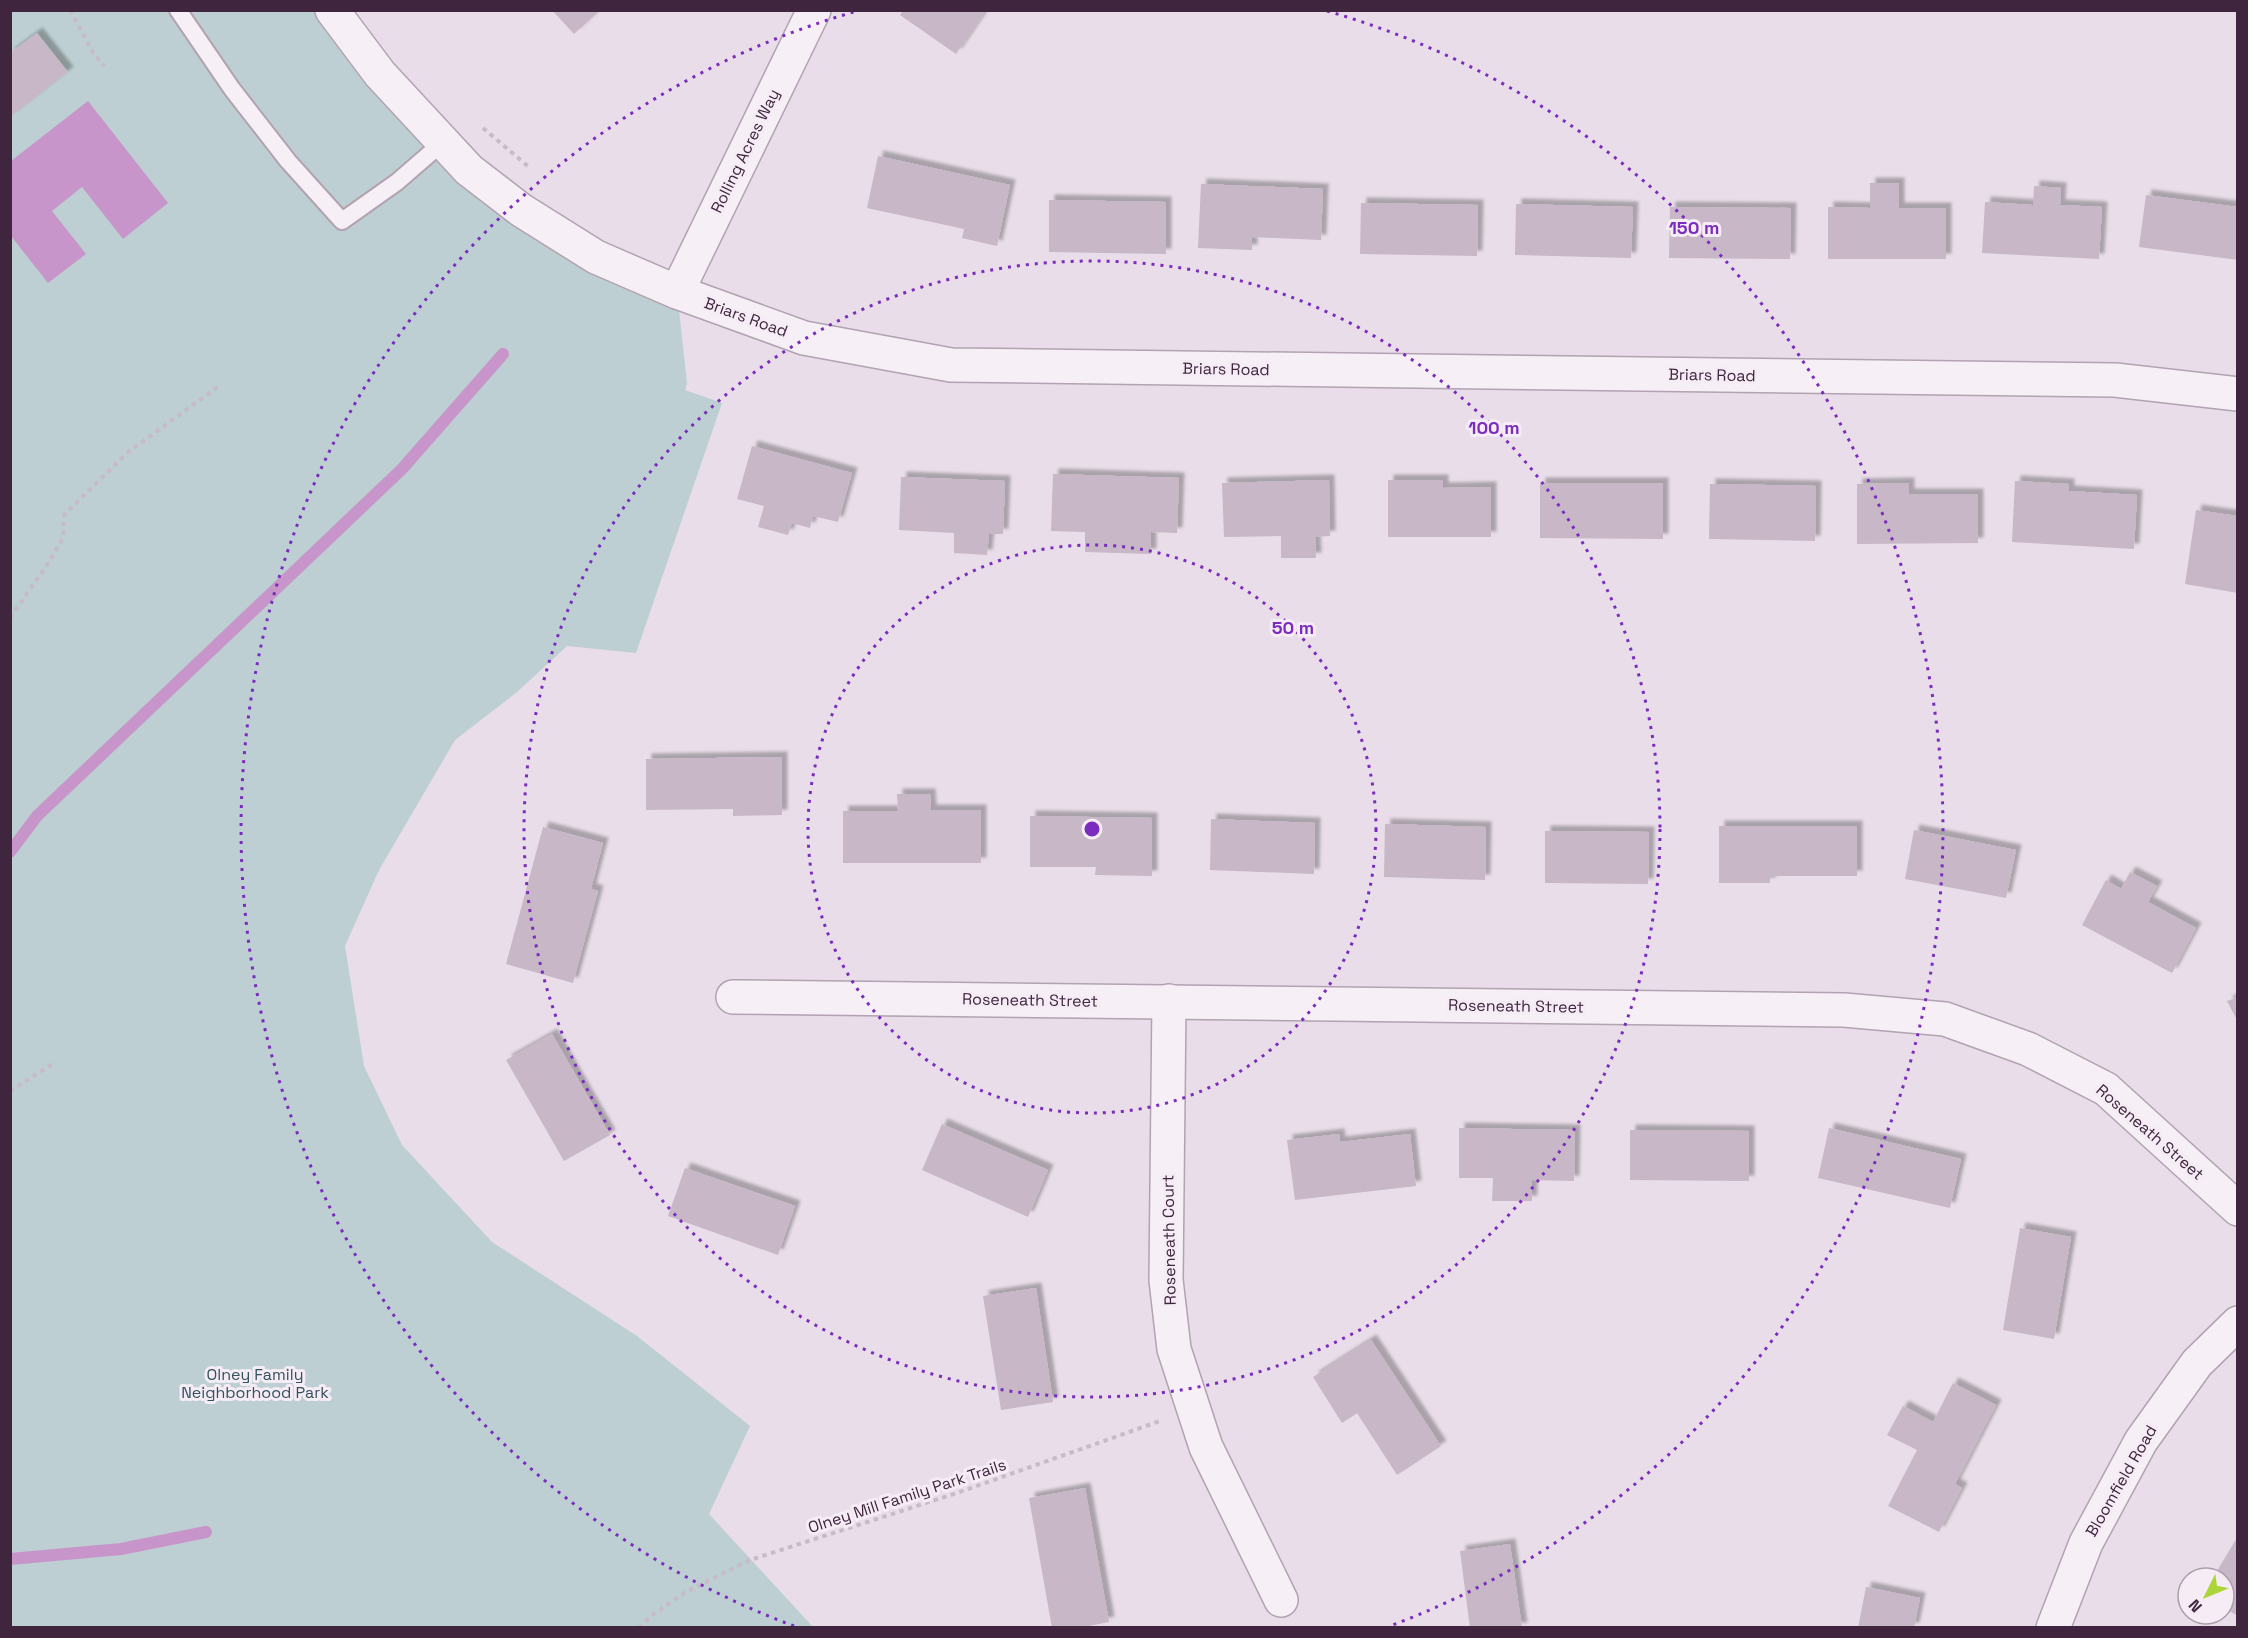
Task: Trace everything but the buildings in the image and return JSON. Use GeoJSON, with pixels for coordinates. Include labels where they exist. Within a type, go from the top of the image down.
{"type":"FeatureCollection","features":[{"type":"Feature","properties":{"kind":"street","name":"Briars Road"},"geometry":{"type":"LineString","coordinates":[[333,10],[380,74],[442,143],[469,170],[513,203],[586,251],[677,292],[804,338],[951,365],[2115,380],[2238,394]]}},
{"type":"Feature","properties":{"kind":"street","name":"Rolling Acres Way"},"geometry":{"type":"LineString","coordinates":[[677,292],[814,10]]}},
{"type":"Feature","properties":{"kind":"street","name":"Roseneath Street"},"geometry":{"type":"LineString","coordinates":[[733,997],[1845,1010],[1945,1019],[2028,1049],[2106,1089],[2238,1209]]}},
{"type":"Feature","properties":{"kind":"street","name":"Roseneath Court"},"geometry":{"type":"LineString","coordinates":[[1169,1001],[1166,1280],[1174,1349],[1206,1447],[1281,1600]]}},
{"type":"Feature","properties":{"kind":"street","name":"Bloomfield Road"},"geometry":{"type":"LineString","coordinates":[[2054,1628],[2086,1544],[2140,1441],[2196,1363],[2238,1323]]}},
{"type":"Feature","properties":{"kind":"lane"},"geometry":{"type":"LineString","coordinates":[[178,10],[232,89],[281,152],[342,221],[397,182],[442,143]]}},
{"type":"Feature","properties":{"kind":"path"},"geometry":{"type":"LineString","coordinates":[[70,10],[94,54],[104,66]]}},
{"type":"Feature","properties":{"kind":"path"},"geometry":{"type":"LineString","coordinates":[[479,125],[531,168]]}},
{"type":"Feature","properties":{"kind":"path"},"geometry":{"type":"LineString","coordinates":[[10,618],[63,538],[64,515],[127,453],[219,386]]}},
{"type":"Feature","properties":{"kind":"path"},"geometry":{"type":"LineString","coordinates":[[10,1091],[54,1063]]}},
{"type":"Feature","properties":{"kind":"path","name":"Olney Mill Family Park Trails"},"geometry":{"type":"LineString","coordinates":[[639,1628],[651,1616],[684,1593],[750,1560],[957,1493],[1194,1409]]}},
{"type":"Feature","properties":{"kind":"green space","name":"Olney Family Neighborhood Park"},"geometry":{"type":"Polygon","coordinates":[[[11,11],[332,11],[442,143],[677,292],[687,383],[685,390],[722,403],[636,653],[567,646],[517,692],[455,740],[379,870],[345,946],[364,1066],[402,1145],[492,1242],[637,1336],[750,1426],[709,1514],[813,1627],[11,1628],[11,11]]]}},
{"type":"Feature","properties":{"kind":"shaded area"},"geometry":{"type":"Polygon","coordinates":[[[88,101],[168,203],[123,239],[82,187],[52,211],[86,254],[48,283],[11,236],[11,161],[88,101]]]}},
{"type":"Feature","properties":{"kind":"waterway"},"geometry":{"type":"LineString","coordinates":[[10,852],[37,816],[402,469],[503,354]]}},
{"type":"Feature","properties":{"kind":"waterway"},"geometry":{"type":"LineString","coordinates":[[10,1559],[121,1549],[206,1532]]}}]}
